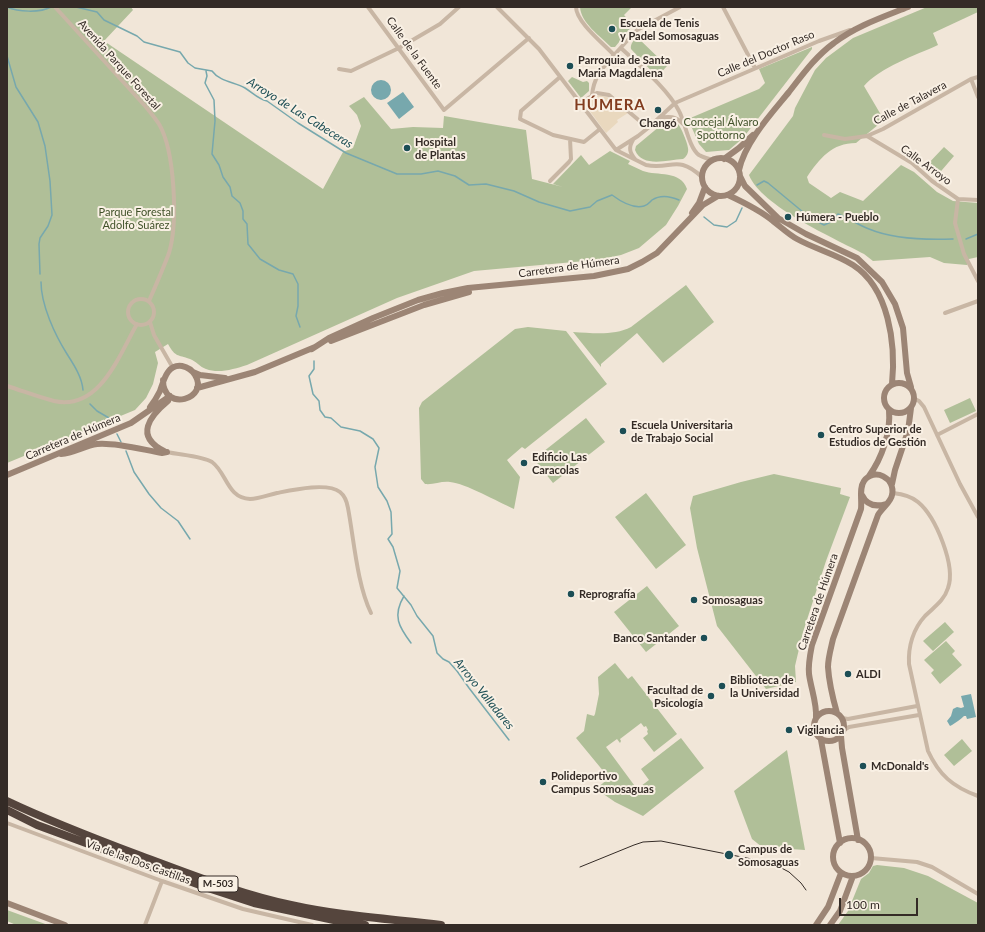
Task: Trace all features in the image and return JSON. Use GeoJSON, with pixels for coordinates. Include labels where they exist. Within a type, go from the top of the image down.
{"type":"FeatureCollection","features":[{"type":"Feature","properties":{"kind":"highway","name":"M-503"},"geometry":{"type":"LineString","coordinates":[[7,801],[44,819],[209,881],[255,896],[291,905],[332,912],[440,925]]}},
{"type":"Feature","properties":{"kind":"highway","name":"M-503"},"geometry":{"type":"LineString","coordinates":[[7,810],[37,825]]}},
{"type":"Feature","properties":{"kind":"highway","name":"M-503"},"geometry":{"type":"LineString","coordinates":[[7,814],[208,888],[254,903],[365,925]]}},
{"type":"Feature","properties":{"kind":"street","name":"Calle de la Fuente"},"geometry":{"type":"LineString","coordinates":[[368,7],[444,110],[529,38]]}},
{"type":"Feature","properties":{"kind":"street"},"geometry":{"type":"LineString","coordinates":[[339,69],[351,71],[399,48],[440,24],[459,7]]}},
{"type":"Feature","properties":{"kind":"street"},"geometry":{"type":"LineString","coordinates":[[497,7],[529,38],[616,150],[637,161],[651,166],[685,164],[702,176]]}},
{"type":"Feature","properties":{"kind":"street"},"geometry":{"type":"LineString","coordinates":[[576,7],[576,11],[582,22],[614,55]]}},
{"type":"Feature","properties":{"kind":"street"},"geometry":{"type":"LineString","coordinates":[[592,95],[594,82],[598,74],[638,30],[680,7]]}},
{"type":"Feature","properties":{"kind":"street"},"geometry":{"type":"LineString","coordinates":[[723,7],[755,68]]}},
{"type":"Feature","properties":{"kind":"street"},"geometry":{"type":"LineString","coordinates":[[714,160],[704,169],[702,176],[705,187],[710,193],[718,196],[728,195],[737,188],[739,182],[740,161],[761,127],[819,55],[843,37],[865,25],[908,7]]}},
{"type":"Feature","properties":{"kind":"street","name":"Avenida Parque Forestal"},"geometry":{"type":"LineString","coordinates":[[56,8],[146,107],[159,124],[166,141],[172,177],[174,225],[169,252],[149,301]]}},
{"type":"Feature","properties":{"kind":"street","name":"Calle del Doctor Raso"},"geometry":{"type":"LineString","coordinates":[[616,150],[648,128],[675,103],[818,41],[865,25]]}},
{"type":"Feature","properties":{"kind":"street"},"geometry":{"type":"LineString","coordinates":[[621,48],[675,103],[697,153],[704,158],[714,160],[724,159],[730,161],[739,173],[744,186],[778,218],[806,234],[856,258],[882,282],[895,304],[902,328],[907,372],[915,399],[911,408],[908,431],[895,470],[892,485],[893,493],[878,515],[833,640],[828,666],[834,701],[844,724],[844,730],[841,736],[835,741],[826,742],[821,740]]}},
{"type":"Feature","properties":{"kind":"street"},"geometry":{"type":"LineString","coordinates":[[560,77],[521,111],[520,119],[553,135],[584,142],[600,129]]}},
{"type":"Feature","properties":{"kind":"street","name":"Calle de Talavera"},"geometry":{"type":"LineString","coordinates":[[824,135],[845,139],[867,136],[883,129],[971,79],[978,77]]}},
{"type":"Feature","properties":{"kind":"street"},"geometry":{"type":"LineString","coordinates":[[971,79],[978,97]]}},
{"type":"Feature","properties":{"kind":"street"},"geometry":{"type":"LineString","coordinates":[[594,82],[595,86],[600,92],[609,95],[648,128]]}},
{"type":"Feature","properties":{"kind":"street"},"geometry":{"type":"LineString","coordinates":[[582,105],[592,95],[600,92]]}},
{"type":"Feature","properties":{"kind":"street"},"geometry":{"type":"LineString","coordinates":[[659,118],[668,116],[675,117],[685,127]]}},
{"type":"Feature","properties":{"kind":"street"},"geometry":{"type":"LineString","coordinates":[[724,159],[739,148],[761,127]]}},
{"type":"Feature","properties":{"kind":"street","name":"Calle Arroyo"},"geometry":{"type":"LineString","coordinates":[[867,136],[912,163],[932,181],[958,199],[978,200]]}},
{"type":"Feature","properties":{"kind":"street"},"geometry":{"type":"LineString","coordinates":[[550,181],[568,164],[571,159],[570,139]]}},
{"type":"Feature","properties":{"kind":"street"},"geometry":{"type":"LineString","coordinates":[[634,139],[631,143],[630,152],[637,161]]}},
{"type":"Feature","properties":{"kind":"street","name":"Carretera de Húmera"},"geometry":{"type":"LineString","coordinates":[[686,223],[698,203],[705,187]]}},
{"type":"Feature","properties":{"kind":"street"},"geometry":{"type":"LineString","coordinates":[[728,195],[760,212],[772,220],[785,232],[798,240],[853,265],[866,275],[876,288],[883,303],[889,326],[894,373],[892,384]]}},
{"type":"Feature","properties":{"kind":"street","name":"Carretera de Húmera"},"geometry":{"type":"LineString","coordinates":[[197,388],[255,372],[418,300],[468,288],[594,276],[628,269],[656,253],[703,205],[718,196]]}},
{"type":"Feature","properties":{"kind":"street"},"geometry":{"type":"LineString","coordinates":[[958,199],[955,223],[964,254],[978,281]]}},
{"type":"Feature","properties":{"kind":"street"},"geometry":{"type":"LineString","coordinates":[[141,299],[149,301],[154,307],[150,322],[143,325],[136,324],[130,319],[128,311],[134,301],[141,299]]}},
{"type":"Feature","properties":{"kind":"street"},"geometry":{"type":"LineString","coordinates":[[945,313],[978,301]]}},
{"type":"Feature","properties":{"kind":"street"},"geometry":{"type":"LineString","coordinates":[[150,322],[154,335],[173,368]]}},
{"type":"Feature","properties":{"kind":"street"},"geometry":{"type":"LineString","coordinates":[[7,386],[55,401],[77,401],[92,392],[109,374],[117,363],[136,324]]}},
{"type":"Feature","properties":{"kind":"street"},"geometry":{"type":"LineString","coordinates":[[183,366],[191,370],[196,376],[198,382],[197,388],[192,395],[186,399],[180,400],[171,397],[165,390],[163,380],[167,372],[173,368],[183,366]]}},
{"type":"Feature","properties":{"kind":"street","name":"Carretera de Húmera"},"geometry":{"type":"LineString","coordinates":[[191,370],[200,376],[231,379]]}},
{"type":"Feature","properties":{"kind":"street","name":"Carretera de Húmera"},"geometry":{"type":"LineString","coordinates":[[144,415],[154,402],[163,380]]}},
{"type":"Feature","properties":{"kind":"street"},"geometry":{"type":"LineString","coordinates":[[911,387],[901,382],[892,384],[884,394],[886,406],[889,410],[895,413],[902,413],[911,408]]}},
{"type":"Feature","properties":{"kind":"street"},"geometry":{"type":"LineString","coordinates":[[167,452],[153,444],[148,438],[147,432],[149,422],[171,397]]}},
{"type":"Feature","properties":{"kind":"street","name":"Carretera de Húmera"},"geometry":{"type":"LineString","coordinates":[[7,475],[131,423],[171,397]]}},
{"type":"Feature","properties":{"kind":"street"},"geometry":{"type":"LineString","coordinates":[[915,399],[924,407],[960,484],[978,517]]}},
{"type":"Feature","properties":{"kind":"street"},"geometry":{"type":"LineString","coordinates":[[886,504],[877,506],[864,500],[862,487],[864,481],[874,470],[884,445],[889,427],[889,410]]}},
{"type":"Feature","properties":{"kind":"street"},"geometry":{"type":"LineString","coordinates":[[937,435],[978,414]]}},
{"type":"Feature","properties":{"kind":"street"},"geometry":{"type":"LineString","coordinates":[[57,454],[69,454],[98,444],[115,445],[162,453],[167,452],[199,458],[212,462],[235,494],[243,498],[258,498],[291,490],[321,487],[330,488],[341,493],[346,500],[362,589],[371,613]]}},
{"type":"Feature","properties":{"kind":"street"},"geometry":{"type":"LineString","coordinates":[[869,476],[876,474],[883,475],[889,479],[892,485]]}},
{"type":"Feature","properties":{"kind":"street"},"geometry":{"type":"LineString","coordinates":[[893,493],[911,497],[919,502],[932,520],[943,542],[949,565],[950,578],[946,594],[942,601],[922,619],[912,639],[909,650],[909,664],[928,751],[934,763],[947,779],[963,790],[978,796]]}},
{"type":"Feature","properties":{"kind":"street","name":"Carretera de Húmera"},"geometry":{"type":"LineString","coordinates":[[816,718],[816,706],[809,674],[810,652],[816,631],[861,509],[862,494]]}},
{"type":"Feature","properties":{"kind":"street"},"geometry":{"type":"LineString","coordinates":[[840,843],[821,740],[816,734],[814,728],[816,718],[820,713],[828,711],[848,719],[917,706]]}},
{"type":"Feature","properties":{"kind":"street"},"geometry":{"type":"LineString","coordinates":[[844,730],[849,727],[920,715]]}},
{"type":"Feature","properties":{"kind":"street"},"geometry":{"type":"LineString","coordinates":[[841,736],[858,840]]}},
{"type":"Feature","properties":{"kind":"street","name":"Vía de las Dos Castillas"},"geometry":{"type":"LineString","coordinates":[[7,823],[243,909],[312,925]]}},
{"type":"Feature","properties":{"kind":"street"},"geometry":{"type":"LineString","coordinates":[[845,840],[858,840],[865,844],[870,850],[871,858],[868,868],[859,875],[847,876],[841,873],[835,866],[833,856],[835,849],[845,840]]}},
{"type":"Feature","properties":{"kind":"street"},"geometry":{"type":"LineString","coordinates":[[871,858],[917,862],[932,867],[978,894]]}},
{"type":"Feature","properties":{"kind":"street"},"geometry":{"type":"LineString","coordinates":[[816,925],[828,907],[841,873]]}},
{"type":"Feature","properties":{"kind":"street"},"geometry":{"type":"LineString","coordinates":[[830,925],[840,911],[853,876]]}},
{"type":"Feature","properties":{"kind":"street"},"geometry":{"type":"LineString","coordinates":[[145,925],[162,880]]}},
{"type":"Feature","properties":{"kind":"street"},"geometry":{"type":"LineString","coordinates":[[7,903],[65,925]]}},
{"type":"Feature","properties":{"kind":"green space","name":"Parque Forestal Adolfo Suárez"},"geometry":{"type":"Polygon","coordinates":[[[7,7],[131,7],[133,10],[104,41],[323,189],[343,152],[353,148],[361,126],[357,115],[349,106],[364,97],[391,129],[413,127],[443,128],[444,116],[526,130],[532,179],[563,187],[553,184],[581,155],[589,165],[610,151],[630,161],[628,164],[643,171],[674,176],[684,183],[687,189],[666,225],[639,248],[621,255],[596,260],[474,271],[397,298],[247,365],[237,368],[216,371],[204,368],[192,360],[175,354],[168,344],[155,352],[158,363],[153,384],[146,398],[135,410],[7,463],[7,7]]]}},
{"type":"Feature","properties":{"kind":"green space","name":"Escuela de Tenis y Padel Somosaguas"},"geometry":{"type":"Polygon","coordinates":[[[580,7],[632,7],[624,15],[633,25],[615,47],[611,47],[587,24],[581,13],[580,7]]]}},
{"type":"Feature","properties":{"kind":"green space"},"geometry":{"type":"Polygon","coordinates":[[[927,7],[978,7],[978,12],[933,33],[938,45],[898,62],[871,79],[864,86],[884,120],[856,143],[840,146],[827,153],[807,177],[809,183],[831,198],[840,192],[863,201],[901,165],[914,172],[937,192],[953,201],[978,203],[978,257],[969,259],[967,265],[944,263],[930,257],[873,261],[864,254],[800,220],[783,209],[756,187],[749,175],[793,116],[795,108],[815,70],[826,58],[853,38],[927,7]]]}},
{"type":"Feature","properties":{"kind":"green space"},"geometry":{"type":"Polygon","coordinates":[[[637,37],[667,66],[657,77],[631,49],[632,44],[637,37]]]}},
{"type":"Feature","properties":{"kind":"green space","name":"Concejal Álvaro Spottorno"},"geometry":{"type":"Polygon","coordinates":[[[812,47],[812,49],[743,138],[729,150],[706,152],[699,144],[688,119],[759,89],[765,83],[759,69],[812,47]]]}},
{"type":"Feature","properties":{"kind":"green space"},"geometry":{"type":"Polygon","coordinates":[[[572,77],[583,82],[587,81],[589,83],[589,91],[581,98],[568,81],[572,77]]]}},
{"type":"Feature","properties":{"kind":"green space"},"geometry":{"type":"Polygon","coordinates":[[[666,121],[672,121],[678,124],[688,146],[687,155],[683,159],[656,162],[643,159],[638,156],[635,150],[636,146],[666,121]]]}},
{"type":"Feature","properties":{"kind":"green space"},"geometry":{"type":"Polygon","coordinates":[[[944,147],[954,156],[936,177],[925,167],[944,147]]]}},
{"type":"Feature","properties":{"kind":"green space"},"geometry":{"type":"Polygon","coordinates":[[[686,285],[714,322],[663,363],[637,333],[601,364],[601,367],[573,332],[610,333],[624,330],[631,327],[686,285]]]}},
{"type":"Feature","properties":{"kind":"green space"},"geometry":{"type":"Polygon","coordinates":[[[528,327],[566,331],[607,384],[525,449],[522,447],[507,460],[520,477],[514,509],[473,489],[456,483],[447,482],[425,484],[421,479],[419,408],[422,402],[515,329],[528,327]]]}},
{"type":"Feature","properties":{"kind":"green space"},"geometry":{"type":"Polygon","coordinates":[[[970,398],[976,411],[950,423],[944,410],[970,398]]]}},
{"type":"Feature","properties":{"kind":"green space"},"geometry":{"type":"Polygon","coordinates":[[[586,418],[605,442],[553,483],[534,459],[586,418]]]}},
{"type":"Feature","properties":{"kind":"green space"},"geometry":{"type":"Polygon","coordinates":[[[774,474],[841,488],[840,494],[850,497],[826,561],[803,632],[795,666],[796,682],[766,689],[717,626],[697,548],[690,508],[693,496],[774,474]]]}},
{"type":"Feature","properties":{"kind":"green space"},"geometry":{"type":"Polygon","coordinates":[[[646,493],[686,545],[656,569],[615,517],[646,493]]]}},
{"type":"Feature","properties":{"kind":"green space"},"geometry":{"type":"Polygon","coordinates":[[[647,586],[679,626],[646,652],[614,612],[647,586]]]}},
{"type":"Feature","properties":{"kind":"green space"},"geometry":{"type":"Polygon","coordinates":[[[945,622],[954,632],[933,651],[923,641],[945,622]]]}},
{"type":"Feature","properties":{"kind":"green space"},"geometry":{"type":"Polygon","coordinates":[[[946,641],[955,651],[952,654],[962,665],[940,684],[931,673],[934,670],[924,660],[946,641]]]}},
{"type":"Feature","properties":{"kind":"green space"},"geometry":{"type":"Polygon","coordinates":[[[615,663],[628,679],[632,676],[677,734],[654,752],[643,738],[648,734],[648,730],[646,726],[644,727],[641,723],[620,739],[620,743],[617,739],[606,747],[637,789],[649,780],[641,769],[681,738],[704,768],[643,816],[615,802],[596,789],[609,778],[576,738],[584,731],[587,714],[594,716],[595,714],[599,694],[598,677],[615,663]]]}},
{"type":"Feature","properties":{"kind":"green space"},"geometry":{"type":"Polygon","coordinates":[[[962,739],[972,751],[954,766],[944,755],[962,739]]]}},
{"type":"Feature","properties":{"kind":"green space"},"geometry":{"type":"Polygon","coordinates":[[[787,750],[805,850],[762,847],[752,839],[734,791],[787,750]]]}},
{"type":"Feature","properties":{"kind":"green space"},"geometry":{"type":"Polygon","coordinates":[[[877,865],[904,868],[928,876],[978,903],[978,925],[838,925],[848,911],[861,879],[869,873],[873,866],[877,865]]]}},
{"type":"Feature","properties":{"kind":"green space"},"geometry":{"type":"Polygon","coordinates":[[[7,910],[48,925],[16,925],[7,921],[7,910]]]}},
{"type":"Feature","properties":{"kind":"shaded area"},"geometry":{"type":"Polygon","coordinates":[[[599,95],[610,98],[628,113],[617,120],[618,122],[606,133],[589,110],[591,100],[599,95]]]}},
{"type":"Feature","properties":{"kind":"water"},"geometry":{"type":"Polygon","coordinates":[[[381,80],[388,83],[391,90],[388,97],[381,100],[374,97],[371,90],[374,83],[381,80]]]}},
{"type":"Feature","properties":{"kind":"water"},"geometry":{"type":"Polygon","coordinates":[[[403,92],[414,107],[399,119],[387,103],[403,92]]]}},
{"type":"Feature","properties":{"kind":"water"},"geometry":{"type":"Polygon","coordinates":[[[971,694],[976,717],[967,719],[966,716],[964,716],[950,726],[947,721],[951,716],[953,709],[957,707],[964,707],[961,696],[971,694]]]}},
{"type":"Feature","properties":{"kind":"waterway"},"geometry":{"type":"LineString","coordinates":[[7,7],[29,11],[51,7]]}},
{"type":"Feature","properties":{"kind":"waterway","name":"Arroyo de Las Cabeceras"},"geometry":{"type":"LineString","coordinates":[[76,7],[97,12],[104,20],[137,36],[144,42],[180,52],[188,63],[195,68],[212,71],[223,80],[245,88],[346,153],[397,174],[421,174],[438,171],[455,176],[469,185],[486,184],[514,191],[539,202],[570,211],[590,207],[597,201],[612,195],[623,202],[640,207],[645,206],[655,198],[662,196],[679,200]]}},
{"type":"Feature","properties":{"kind":"waterway"},"geometry":{"type":"LineString","coordinates":[[7,56],[16,87],[38,122],[45,146],[50,181],[52,215],[48,226],[40,238],[40,274]]}},
{"type":"Feature","properties":{"kind":"waterway","name":"Arroyo Valladares"},"geometry":{"type":"LineString","coordinates":[[206,71],[207,76],[205,83],[214,100],[215,121],[212,154],[219,165],[223,177],[230,187],[232,196],[240,203],[243,211],[243,219],[247,224],[248,244],[260,259],[279,270],[293,274],[298,284],[298,306],[296,316],[300,327]]}},
{"type":"Feature","properties":{"kind":"waterway","name":"Arroyo de Las Cabeceras"},"geometry":{"type":"LineString","coordinates":[[757,185],[764,181],[768,183],[809,217],[824,225],[833,221],[838,214],[865,227],[889,235],[921,239],[953,239]]}},
{"type":"Feature","properties":{"kind":"waterway","name":"Arroyo de Las Cabeceras"},"geometry":{"type":"LineString","coordinates":[[704,217],[714,225],[727,227],[736,221],[742,208]]}},
{"type":"Feature","properties":{"kind":"waterway","name":"Arroyo de Las Cabeceras"},"geometry":{"type":"LineString","coordinates":[[966,239],[978,234]]}},
{"type":"Feature","properties":{"kind":"waterway"},"geometry":{"type":"LineString","coordinates":[[41,282],[46,310],[58,338],[77,371],[83,390]]}},
{"type":"Feature","properties":{"kind":"waterway","name":"Arroyo Valladares"},"geometry":{"type":"LineString","coordinates":[[314,361],[314,369],[309,376],[313,394],[319,401],[320,410],[325,417],[331,418],[341,427],[360,431],[373,439],[379,448],[375,467],[378,487],[387,501],[391,512],[392,534],[388,539],[393,547],[400,571],[397,588],[433,636],[437,653],[449,662],[457,671],[509,740]]}},
{"type":"Feature","properties":{"kind":"waterway"},"geometry":{"type":"LineString","coordinates":[[90,404],[97,411],[109,418],[110,421]]}},
{"type":"Feature","properties":{"kind":"waterway"},"geometry":{"type":"LineString","coordinates":[[117,434],[121,442]]}},
{"type":"Feature","properties":{"kind":"waterway"},"geometry":{"type":"LineString","coordinates":[[126,451],[134,472],[149,494],[161,508],[178,521],[190,539]]}},
{"type":"Feature","properties":{"kind":"waterway"},"geometry":{"type":"LineString","coordinates":[[404,596],[398,610],[398,621],[403,632],[411,643]]}},
{"type":"Feature","properties":{"kind":"tram line"},"geometry":{"type":"LineString","coordinates":[[580,867],[643,842],[661,841],[772,863],[789,872],[806,890]]}},
{"type":"Feature","properties":{"kind":"place","name":"Escuela de Tenis y Padel Somosaguas"},"geometry":{"type":"Point","coordinates":[612,29]}},
{"type":"Feature","properties":{"kind":"place","name":"Parroquia de Santa Maria Magdalena"},"geometry":{"type":"Point","coordinates":[570,66]}},
{"type":"Feature","properties":{"kind":"place","name":"Changó"},"geometry":{"type":"Point","coordinates":[658,110]}},
{"type":"Feature","properties":{"kind":"place","name":"Hospital de Plantas"},"geometry":{"type":"Point","coordinates":[407,148]}},
{"type":"Feature","properties":{"kind":"place","name":"Húmera - Pueblo"},"geometry":{"type":"Point","coordinates":[788,217]}},
{"type":"Feature","properties":{"kind":"place","name":"Escuela Universitaria de Trabajo Social"},"geometry":{"type":"Point","coordinates":[623,431]}},
{"type":"Feature","properties":{"kind":"place","name":"Centro Superior de Estudios de Gestión"},"geometry":{"type":"Point","coordinates":[821,435]}},
{"type":"Feature","properties":{"kind":"place","name":"Edificio Las Caracolas"},"geometry":{"type":"Point","coordinates":[524,463]}},
{"type":"Feature","properties":{"kind":"place","name":"Reprografía"},"geometry":{"type":"Point","coordinates":[571,594]}},
{"type":"Feature","properties":{"kind":"place","name":"Somosaguas"},"geometry":{"type":"Point","coordinates":[694,600]}},
{"type":"Feature","properties":{"kind":"place","name":"Banco Santander"},"geometry":{"type":"Point","coordinates":[704,638]}},
{"type":"Feature","properties":{"kind":"place","name":"ALDI"},"geometry":{"type":"Point","coordinates":[848,674]}},
{"type":"Feature","properties":{"kind":"place","name":"Biblioteca de la Universidad"},"geometry":{"type":"Point","coordinates":[722,686]}},
{"type":"Feature","properties":{"kind":"place","name":"Facultad de Psicología"},"geometry":{"type":"Point","coordinates":[711,696]}},
{"type":"Feature","properties":{"kind":"place","name":"Vigilancia"},"geometry":{"type":"Point","coordinates":[789,730]}},
{"type":"Feature","properties":{"kind":"place","name":"McDonald's"},"geometry":{"type":"Point","coordinates":[863,766]}},
{"type":"Feature","properties":{"kind":"place","name":"Polideportivo Campus Somosaguas"},"geometry":{"type":"Point","coordinates":[543,782]}},
{"type":"Feature","properties":{"kind":"place","name":"Campus de Somosaguas"},"geometry":{"type":"Point","coordinates":[729,855]}},
{"type":"Feature","properties":{"kind":"district","name":"HÚMERA"},"geometry":{"type":"Point","coordinates":[610,105]}}]}
